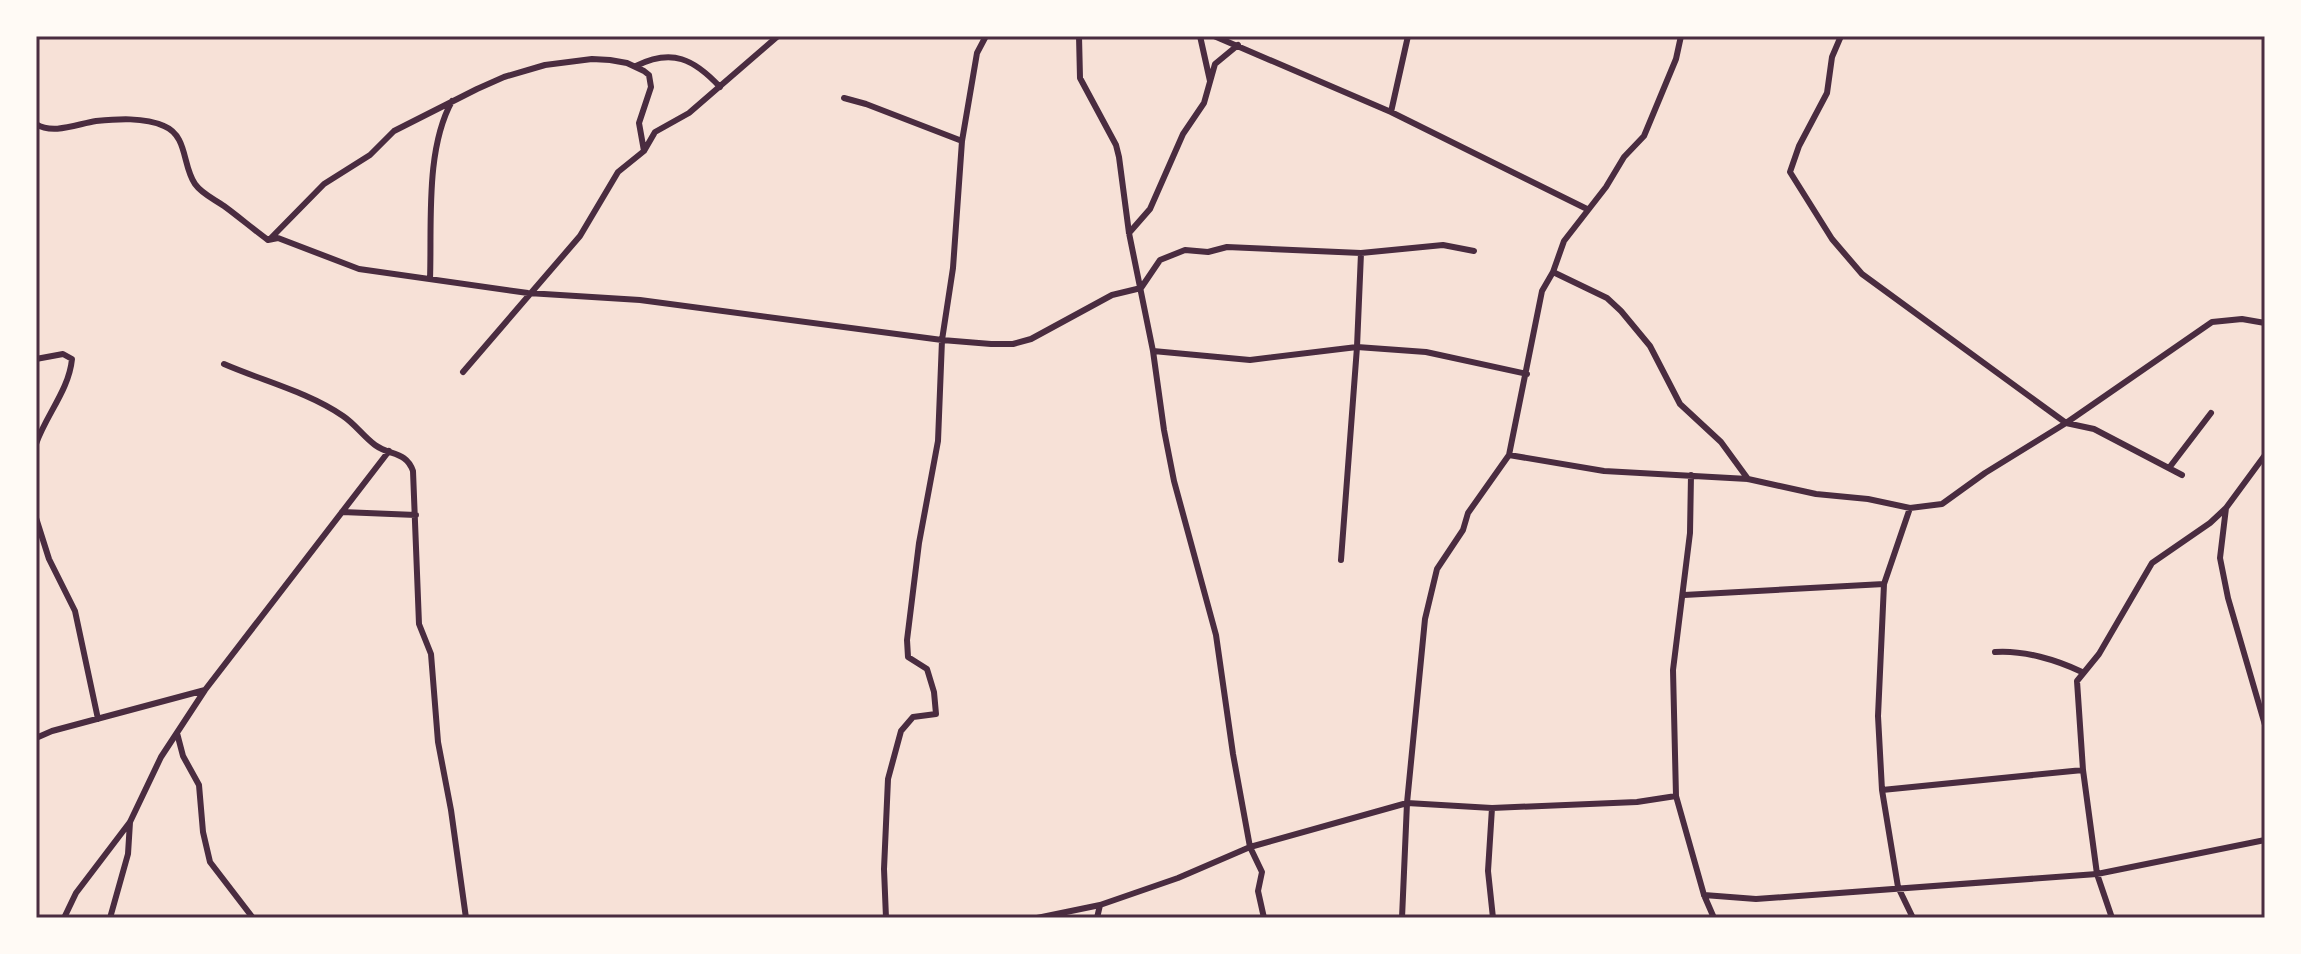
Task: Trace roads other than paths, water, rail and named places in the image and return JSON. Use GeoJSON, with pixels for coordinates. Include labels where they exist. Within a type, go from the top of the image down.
{"type":"FeatureCollection","features":[{"type":"Feature","properties":{"kind":"street"},"geometry":{"type":"LineString","coordinates":[[463,372],[580,236],[618,172],[644,151],[655,132],[683,118],[778,36]]}},
{"type":"Feature","properties":{"kind":"street"},"geometry":{"type":"LineString","coordinates":[[886,918],[888,779],[901,731],[913,717],[936,714],[927,669],[908,657],[907,640],[919,543],[938,441],[942,340],[953,268],[962,141],[977,53],[986,36]]}},
{"type":"Feature","properties":{"kind":"street"},"geometry":{"type":"LineString","coordinates":[[1079,36],[1077,63],[1080,78],[1116,145],[1174,481],[1216,635],[1250,847],[1262,872],[1258,891],[1264,918]]}},
{"type":"Feature","properties":{"kind":"street"},"geometry":{"type":"LineString","coordinates":[[1200,36],[1210,84]]}},
{"type":"Feature","properties":{"kind":"street"},"geometry":{"type":"LineString","coordinates":[[1214,36],[1391,112],[1587,209]]}},
{"type":"Feature","properties":{"kind":"street"},"geometry":{"type":"LineString","coordinates":[[1391,112],[1408,36]]}},
{"type":"Feature","properties":{"kind":"street"},"geometry":{"type":"LineString","coordinates":[[1402,918],[1407,803],[1425,619],[1437,569],[1463,530],[1468,513],[1509,455],[1542,291],[1553,272],[1564,241],[1606,187],[1624,157],[1644,136],[1676,59],[1681,36]]}},
{"type":"Feature","properties":{"kind":"street"},"geometry":{"type":"LineString","coordinates":[[1841,36],[1832,57],[1827,93],[1799,146],[1790,172],[1832,239],[1862,274],[2066,423],[2094,429],[2182,475]]}},
{"type":"Feature","properties":{"kind":"street"},"geometry":{"type":"LineString","coordinates":[[1129,233],[1150,209],[1183,134],[1204,103],[1215,64],[1238,45]]}},
{"type":"Feature","properties":{"kind":"street"},"geometry":{"type":"LineString","coordinates":[[636,66],[653,58],[677,58],[700,67],[720,87]]}},
{"type":"Feature","properties":{"kind":"street"},"geometry":{"type":"LineString","coordinates":[[268,240],[324,184],[370,155],[394,131],[504,77],[545,65],[592,59],[620,61],[644,71],[651,82],[639,123],[644,151]]}},
{"type":"Feature","properties":{"kind":"street"},"geometry":{"type":"LineString","coordinates":[[844,98],[962,141]]}},
{"type":"Feature","properties":{"kind":"street"},"geometry":{"type":"LineString","coordinates":[[430,279],[433,171],[452,101]]}},
{"type":"Feature","properties":{"kind":"street"},"geometry":{"type":"LineString","coordinates":[[36,124],[55,129],[98,121],[139,120],[168,127],[183,148],[197,187],[268,240],[278,238],[359,269],[528,293],[640,300],[942,340],[1013,344],[1031,339],[1112,295],[1141,288],[1160,260],[1185,250],[1208,252],[1227,247],[1361,253],[1443,245],[1474,251]]}},
{"type":"Feature","properties":{"kind":"street"},"geometry":{"type":"LineString","coordinates":[[1341,560],[1361,253]]}},
{"type":"Feature","properties":{"kind":"street"},"geometry":{"type":"LineString","coordinates":[[1553,272],[1607,298],[1621,311],[1650,346],[1680,404],[1721,442],[1748,479]]}},
{"type":"Feature","properties":{"kind":"street"},"geometry":{"type":"LineString","coordinates":[[1509,455],[1604,471],[1748,479],[1816,494],[1868,499],[1910,508],[1942,504],[2212,322],[2242,319],[2265,323]]}},
{"type":"Feature","properties":{"kind":"street"},"geometry":{"type":"LineString","coordinates":[[1153,351],[1250,360],[1357,347],[1426,352],[1527,374]]}},
{"type":"Feature","properties":{"kind":"street"},"geometry":{"type":"LineString","coordinates":[[36,359],[63,354],[72,359],[64,389],[43,424],[36,444]]}},
{"type":"Feature","properties":{"kind":"street"},"geometry":{"type":"LineString","coordinates":[[224,364],[329,407],[345,417],[376,446],[405,457],[410,463],[416,515],[419,624],[431,654],[438,742],[466,918]]}},
{"type":"Feature","properties":{"kind":"street"},"geometry":{"type":"LineString","coordinates":[[2169,468],[2211,413]]}},
{"type":"Feature","properties":{"kind":"street"},"geometry":{"type":"LineString","coordinates":[[64,918],[76,893],[130,822],[161,757],[205,690],[389,451]]}},
{"type":"Feature","properties":{"kind":"street"},"geometry":{"type":"LineString","coordinates":[[2112,918],[2097,874],[2083,770],[2077,681],[2099,654],[2152,563],[2210,523],[2226,508],[2265,455]]}},
{"type":"Feature","properties":{"kind":"street"},"geometry":{"type":"LineString","coordinates":[[1691,475],[1690,533],[1673,670],[1676,796],[1704,895],[1714,918]]}},
{"type":"Feature","properties":{"kind":"street"},"geometry":{"type":"LineString","coordinates":[[1910,508],[1884,584],[1878,716],[1882,790],[1898,887],[1913,918]]}},
{"type":"Feature","properties":{"kind":"street"},"geometry":{"type":"LineString","coordinates":[[2226,508],[2220,558],[2228,598],[2265,725]]}},
{"type":"Feature","properties":{"kind":"street"},"geometry":{"type":"LineString","coordinates":[[342,512],[416,515]]}},
{"type":"Feature","properties":{"kind":"street"},"geometry":{"type":"LineString","coordinates":[[36,518],[49,559],[75,611],[98,719]]}},
{"type":"Feature","properties":{"kind":"street"},"geometry":{"type":"LineString","coordinates":[[1684,595],[1884,584]]}},
{"type":"Feature","properties":{"kind":"street"},"geometry":{"type":"LineString","coordinates":[[1995,652],[2005,651],[2052,661],[2082,672]]}},
{"type":"Feature","properties":{"kind":"street"},"geometry":{"type":"LineString","coordinates":[[36,738],[205,690]]}},
{"type":"Feature","properties":{"kind":"street"},"geometry":{"type":"LineString","coordinates":[[177,733],[183,756],[199,785],[203,832],[210,862],[253,918]]}},
{"type":"Feature","properties":{"kind":"street"},"geometry":{"type":"LineString","coordinates":[[1882,790],[2083,770]]}},
{"type":"Feature","properties":{"kind":"street"},"geometry":{"type":"LineString","coordinates":[[1037,918],[1100,905],[1178,878],[1250,847],[1407,803],[1492,808],[1637,802],[1676,796]]}},
{"type":"Feature","properties":{"kind":"street"},"geometry":{"type":"LineString","coordinates":[[1492,808],[1488,871],[1493,918]]}},
{"type":"Feature","properties":{"kind":"street"},"geometry":{"type":"LineString","coordinates":[[110,918],[128,854],[130,822]]}},
{"type":"Feature","properties":{"kind":"street"},"geometry":{"type":"LineString","coordinates":[[1704,895],[1756,899],[2097,874],[2265,840]]}},
{"type":"Feature","properties":{"kind":"street"},"geometry":{"type":"LineString","coordinates":[[1097,918],[1100,905]]}}]}
